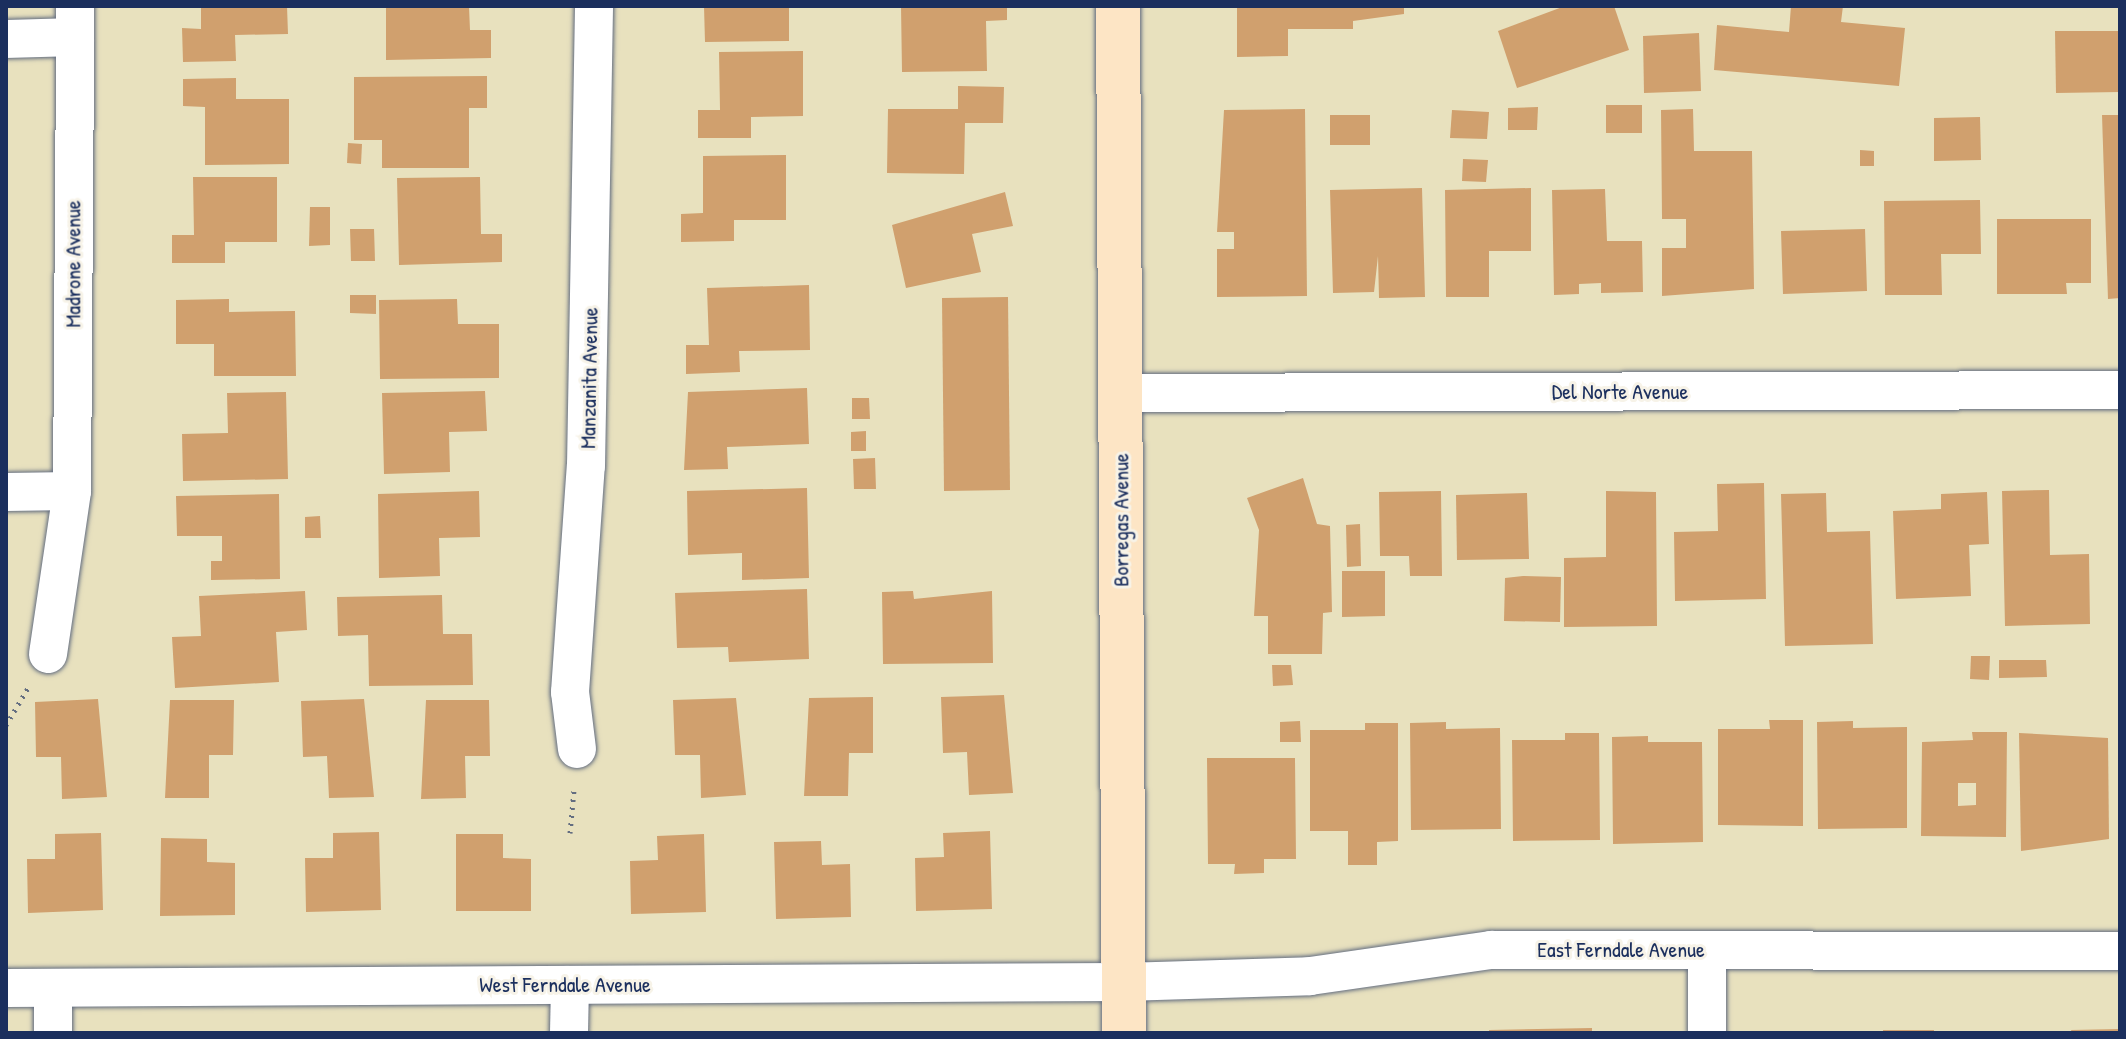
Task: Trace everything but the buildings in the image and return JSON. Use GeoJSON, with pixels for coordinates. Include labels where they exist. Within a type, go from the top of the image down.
{"type":"FeatureCollection","features":[{"type":"Feature","properties":{"kind":"street","name":"Manzanita Avenue"},"geometry":{"type":"LineString","coordinates":[[577,749],[570,692],[586,466],[594,6]]}},
{"type":"Feature","properties":{"kind":"street","name":"Borregas Avenue"},"geometry":{"type":"LineString","coordinates":[[1118,6],[1124,1033]]}},
{"type":"Feature","properties":{"kind":"street","name":"Madrone Avenue"},"geometry":{"type":"LineString","coordinates":[[6,39],[75,22],[72,491],[48,654]]}},
{"type":"Feature","properties":{"kind":"street","name":"Del Norte Avenue"},"geometry":{"type":"LineString","coordinates":[[1120,393],[2120,390]]}},
{"type":"Feature","properties":{"kind":"street"},"geometry":{"type":"LineString","coordinates":[[6,492],[72,491]]}},
{"type":"Feature","properties":{"kind":"street","name":"East Ferndale Avenue"},"geometry":{"type":"LineString","coordinates":[[1124,982],[1310,976],[1491,950],[2120,951]]}},
{"type":"Feature","properties":{"kind":"street"},"geometry":{"type":"LineString","coordinates":[[1707,950],[1707,1033]]}},
{"type":"Feature","properties":{"kind":"street","name":"West Ferndale Avenue"},"geometry":{"type":"LineString","coordinates":[[6,988],[1124,982]]}},
{"type":"Feature","properties":{"kind":"street"},"geometry":{"type":"LineString","coordinates":[[569,1033],[570,985]]}},
{"type":"Feature","properties":{"kind":"street"},"geometry":{"type":"LineString","coordinates":[[53,989],[53,1033]]}}]}
